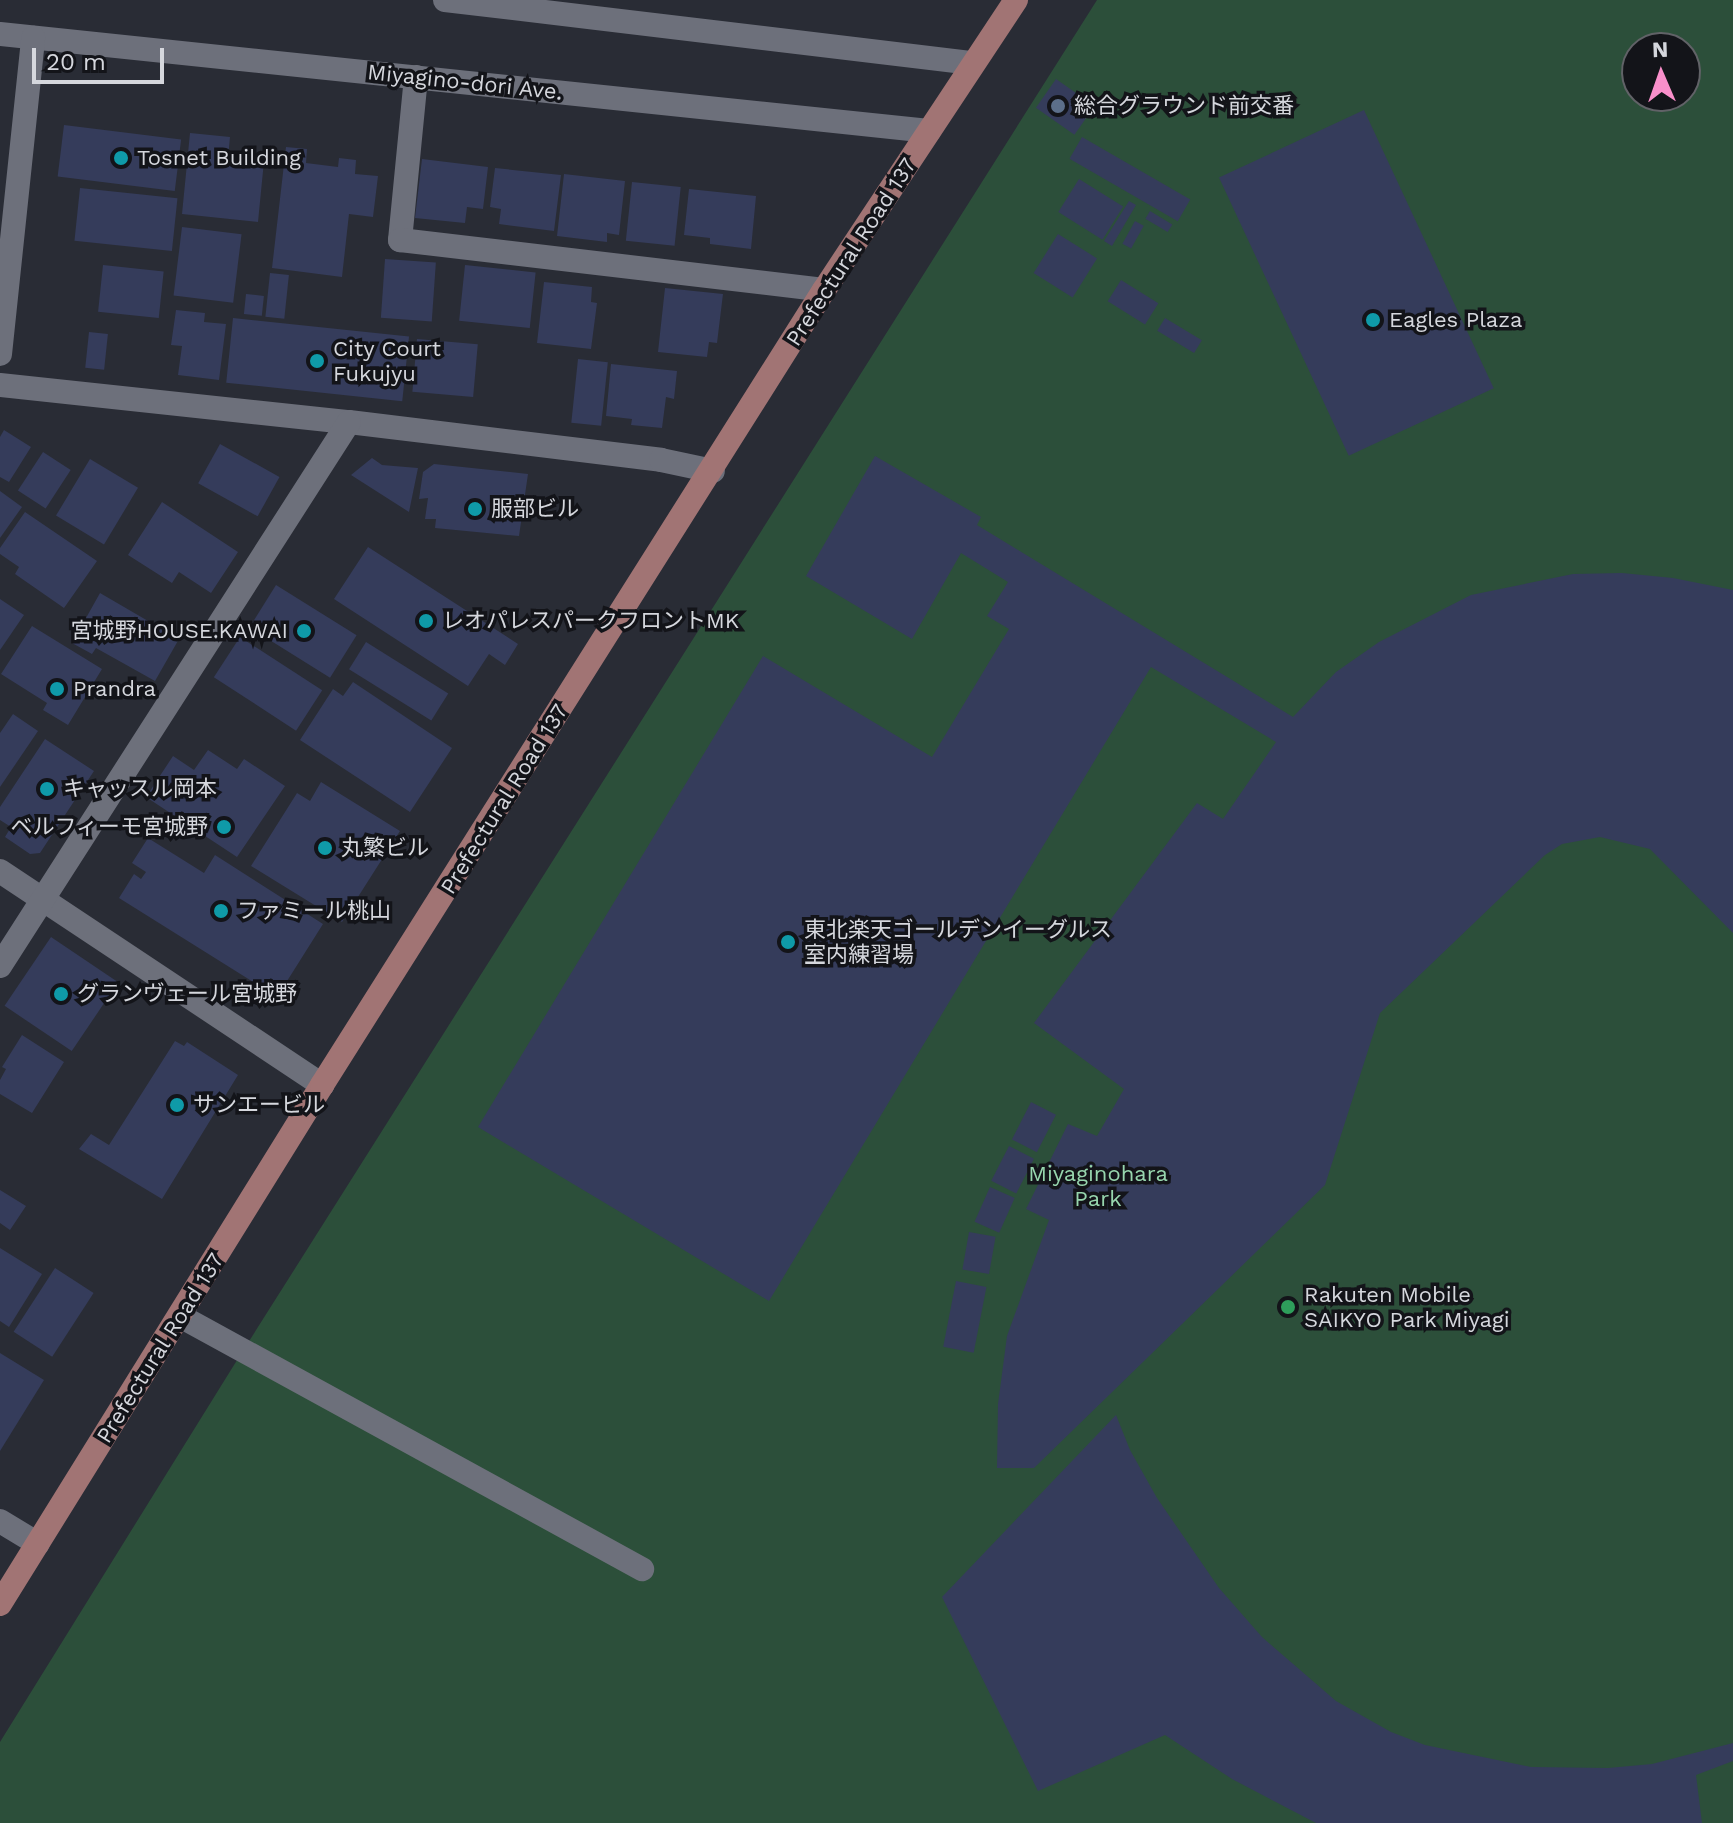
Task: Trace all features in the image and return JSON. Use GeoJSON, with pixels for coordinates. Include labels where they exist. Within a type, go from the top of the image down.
{"type":"FeatureCollection","features":[{"type":"Feature","properties":{"kind":"main road","name":"Prefectural Road 137"},"geometry":{"type":"LineString","coordinates":[[0,1604],[322,1085],[713,471],[824,290],[1016,0]]}},
{"type":"Feature","properties":{"kind":"street"},"geometry":{"type":"LineString","coordinates":[[445,0],[972,63]]}},
{"type":"Feature","properties":{"kind":"street","name":"Miyagino-dori Ave."},"geometry":{"type":"LineString","coordinates":[[0,34],[929,131]]}},
{"type":"Feature","properties":{"kind":"street"},"geometry":{"type":"LineString","coordinates":[[0,354],[33,38]]}},
{"type":"Feature","properties":{"kind":"street"},"geometry":{"type":"LineString","coordinates":[[416,77],[400,240],[824,290]]}},
{"type":"Feature","properties":{"kind":"street"},"geometry":{"type":"LineString","coordinates":[[0,385],[349,422],[661,460],[713,471]]}},
{"type":"Feature","properties":{"kind":"street"},"geometry":{"type":"LineString","coordinates":[[0,966],[349,422]]}},
{"type":"Feature","properties":{"kind":"street"},"geometry":{"type":"LineString","coordinates":[[0,871],[322,1085]]}},
{"type":"Feature","properties":{"kind":"street"},"geometry":{"type":"LineString","coordinates":[[180,1316],[642,1569]]}},
{"type":"Feature","properties":{"kind":"street"},"geometry":{"type":"LineString","coordinates":[[0,1521],[38,1544]]}},
{"type":"Feature","properties":{"kind":"green space","name":"Miyaginohara Park"},"geometry":{"type":"Polygon","coordinates":[[[1097,0],[1733,0],[1733,1823],[0,1823],[0,1742],[234,1365],[1097,0]]]}},
{"type":"Feature","properties":{"kind":"building"},"geometry":{"type":"Polygon","coordinates":[[[1056,79],[1095,106],[1074,135],[1036,108],[1056,79]]]}},
{"type":"Feature","properties":{"kind":"building","name":"Eagles Plaza"},"geometry":{"type":"Polygon","coordinates":[[[1364,110],[1494,388],[1349,456],[1219,178],[1364,110]]]}},
{"type":"Feature","properties":{"kind":"building","name":"Tosnet Building"},"geometry":{"type":"Polygon","coordinates":[[[64,125],[181,139],[175,191],[58,177],[64,125]]]}},
{"type":"Feature","properties":{"kind":"building"},"geometry":{"type":"Polygon","coordinates":[[[190,133],[230,137],[228,158],[264,161],[258,222],[182,214],[190,133]]]}},
{"type":"Feature","properties":{"kind":"building"},"geometry":{"type":"Polygon","coordinates":[[[1082,137],[1190,200],[1178,221],[1070,159],[1082,137]]]}},
{"type":"Feature","properties":{"kind":"building"},"geometry":{"type":"Polygon","coordinates":[[[286,147],[307,149],[306,163],[338,167],[339,158],[356,160],[355,174],[378,176],[373,217],[349,214],[342,277],[272,268],[286,147]]]}},
{"type":"Feature","properties":{"kind":"building"},"geometry":{"type":"Polygon","coordinates":[[[422,159],[488,167],[483,209],[467,207],[465,223],[415,218],[422,159]]]}},
{"type":"Feature","properties":{"kind":"building"},"geometry":{"type":"Polygon","coordinates":[[[495,168],[561,175],[554,231],[499,224],[501,209],[490,207],[495,168]]]}},
{"type":"Feature","properties":{"kind":"building"},"geometry":{"type":"Polygon","coordinates":[[[564,174],[625,181],[619,235],[607,233],[607,242],[557,236],[564,174]]]}},
{"type":"Feature","properties":{"kind":"building"},"geometry":{"type":"Polygon","coordinates":[[[1079,179],[1123,207],[1102,240],[1058,212],[1079,179]]]}},
{"type":"Feature","properties":{"kind":"building"},"geometry":{"type":"Polygon","coordinates":[[[632,182],[681,187],[675,246],[626,241],[632,182]]]}},
{"type":"Feature","properties":{"kind":"building"},"geometry":{"type":"Polygon","coordinates":[[[80,188],[177,198],[172,251],[74,241],[80,188]]]}},
{"type":"Feature","properties":{"kind":"building"},"geometry":{"type":"Polygon","coordinates":[[[689,189],[756,196],[751,249],[710,244],[710,238],[684,235],[689,189]]]}},
{"type":"Feature","properties":{"kind":"building"},"geometry":{"type":"Polygon","coordinates":[[[1129,201],[1136,205],[1112,246],[1104,241],[1129,201]]]}},
{"type":"Feature","properties":{"kind":"building"},"geometry":{"type":"Polygon","coordinates":[[[1150,211],[1172,224],[1168,232],[1145,219],[1150,211]]]}},
{"type":"Feature","properties":{"kind":"building"},"geometry":{"type":"Polygon","coordinates":[[[1135,221],[1144,226],[1131,249],[1122,244],[1135,221]]]}},
{"type":"Feature","properties":{"kind":"building"},"geometry":{"type":"Polygon","coordinates":[[[182,227],[242,234],[233,303],[174,295],[182,227]]]}},
{"type":"Feature","properties":{"kind":"building"},"geometry":{"type":"Polygon","coordinates":[[[1058,234],[1097,258],[1073,297],[1034,273],[1058,234]]]}},
{"type":"Feature","properties":{"kind":"building"},"geometry":{"type":"Polygon","coordinates":[[[385,259],[436,263],[432,321],[381,318],[385,259]]]}},
{"type":"Feature","properties":{"kind":"building"},"geometry":{"type":"Polygon","coordinates":[[[103,265],[164,271],[159,318],[98,312],[103,265]]]}},
{"type":"Feature","properties":{"kind":"building"},"geometry":{"type":"Polygon","coordinates":[[[465,265],[536,272],[530,328],[459,321],[465,265]]]}},
{"type":"Feature","properties":{"kind":"building"},"geometry":{"type":"Polygon","coordinates":[[[270,273],[289,275],[284,319],[265,317],[270,273]]]}},
{"type":"Feature","properties":{"kind":"building"},"geometry":{"type":"Polygon","coordinates":[[[1121,280],[1158,303],[1145,325],[1108,301],[1121,280]]]}},
{"type":"Feature","properties":{"kind":"building"},"geometry":{"type":"Polygon","coordinates":[[[544,282],[592,287],[591,302],[597,303],[591,349],[537,343],[544,282]]]}},
{"type":"Feature","properties":{"kind":"building"},"geometry":{"type":"Polygon","coordinates":[[[665,288],[723,294],[717,343],[709,342],[707,357],[658,352],[665,288]]]}},
{"type":"Feature","properties":{"kind":"building"},"geometry":{"type":"Polygon","coordinates":[[[246,294],[264,296],[262,316],[244,314],[246,294]]]}},
{"type":"Feature","properties":{"kind":"building"},"geometry":{"type":"Polygon","coordinates":[[[176,310],[205,313],[204,322],[226,324],[219,380],[178,375],[182,346],[171,345],[176,310]]]}},
{"type":"Feature","properties":{"kind":"building","name":"City Court Fukujyu"},"geometry":{"type":"Polygon","coordinates":[[[233,318],[409,337],[402,401],[226,383],[233,318]]]}},
{"type":"Feature","properties":{"kind":"building"},"geometry":{"type":"Polygon","coordinates":[[[1165,318],[1202,340],[1194,353],[1157,331],[1165,318]]]}},
{"type":"Feature","properties":{"kind":"building"},"geometry":{"type":"Polygon","coordinates":[[[89,332],[108,334],[104,370],[85,368],[89,332]]]}},
{"type":"Feature","properties":{"kind":"building"},"geometry":{"type":"Polygon","coordinates":[[[417,339],[478,344],[473,397],[412,392],[417,339]]]}},
{"type":"Feature","properties":{"kind":"building"},"geometry":{"type":"Polygon","coordinates":[[[578,359],[608,362],[601,426],[571,423],[578,359]]]}},
{"type":"Feature","properties":{"kind":"building"},"geometry":{"type":"Polygon","coordinates":[[[611,364],[677,371],[674,399],[666,397],[662,428],[631,425],[632,419],[606,416],[611,364]]]}},
{"type":"Feature","properties":{"kind":"building"},"geometry":{"type":"Polygon","coordinates":[[[4,430],[31,447],[9,482],[0,477],[0,437],[4,430]]]}},
{"type":"Feature","properties":{"kind":"building"},"geometry":{"type":"Polygon","coordinates":[[[220,444],[279,477],[258,516],[198,483],[220,444]]]}},
{"type":"Feature","properties":{"kind":"building"},"geometry":{"type":"Polygon","coordinates":[[[43,452],[71,470],[46,509],[18,491],[43,452]]]}},
{"type":"Feature","properties":{"kind":"building"},"geometry":{"type":"Polygon","coordinates":[[[875,456],[981,517],[977,525],[1293,717],[1336,672],[1379,642],[1471,595],[1573,574],[1622,573],[1673,578],[1733,590],[1733,933],[1650,849],[1600,837],[1562,844],[1545,855],[1380,1013],[1325,1185],[1034,1468],[997,1468],[998,1404],[1007,1336],[1049,1220],[1026,1209],[1068,1124],[1097,1136],[1124,1089],[1034,1023],[1197,803],[1223,819],[1276,742],[1151,667],[769,1301],[478,1127],[763,656],[932,757],[1009,629],[987,616],[1008,582],[961,553],[912,639],[806,576],[875,456]]]}},
{"type":"Feature","properties":{"kind":"building"},"geometry":{"type":"Polygon","coordinates":[[[372,458],[382,465],[418,468],[409,512],[351,475],[372,458]]]}},
{"type":"Feature","properties":{"kind":"building"},"geometry":{"type":"Polygon","coordinates":[[[90,459],[138,488],[104,544],[56,516],[90,459]]]}},
{"type":"Feature","properties":{"kind":"building","name":"服部ビル"},"geometry":{"type":"Polygon","coordinates":[[[434,464],[528,474],[519,536],[435,528],[436,519],[425,519],[428,498],[419,499],[423,472],[434,464]]]}},
{"type":"Feature","properties":{"kind":"building"},"geometry":{"type":"Polygon","coordinates":[[[0,491],[22,507],[0,538],[0,491]]]}},
{"type":"Feature","properties":{"kind":"building"},"geometry":{"type":"Polygon","coordinates":[[[162,502],[238,552],[211,593],[179,572],[172,583],[128,555],[162,502]]]}},
{"type":"Feature","properties":{"kind":"building"},"geometry":{"type":"Polygon","coordinates":[[[25,512],[97,561],[64,608],[15,574],[19,567],[0,554],[0,548],[25,512]]]}},
{"type":"Feature","properties":{"kind":"building","name":"レオパレスパークフロントMK"},"geometry":{"type":"Polygon","coordinates":[[[368,547],[518,644],[505,665],[489,654],[468,686],[334,599],[368,547]]]}},
{"type":"Feature","properties":{"kind":"building","name":"宮城野HOUSE.KAWAI"},"geometry":{"type":"Polygon","coordinates":[[[276,585],[357,635],[330,678],[250,627],[276,585]]]}},
{"type":"Feature","properties":{"kind":"building"},"geometry":{"type":"Polygon","coordinates":[[[100,593],[179,639],[155,681],[96,648],[92,654],[72,643],[100,593]]]}},
{"type":"Feature","properties":{"kind":"building"},"geometry":{"type":"Polygon","coordinates":[[[0,599],[24,615],[0,650],[0,599]]]}},
{"type":"Feature","properties":{"kind":"building","name":"Prandra"},"geometry":{"type":"Polygon","coordinates":[[[32,626],[102,669],[68,725],[43,710],[47,703],[1,674],[32,626]]]}},
{"type":"Feature","properties":{"kind":"building"},"geometry":{"type":"Polygon","coordinates":[[[240,637],[322,690],[296,731],[214,677],[240,637]]]}},
{"type":"Feature","properties":{"kind":"building"},"geometry":{"type":"Polygon","coordinates":[[[366,642],[448,693],[431,721],[349,669],[366,642]]]}},
{"type":"Feature","properties":{"kind":"building"},"geometry":{"type":"Polygon","coordinates":[[[353,682],[452,748],[410,812],[300,740],[333,689],[343,696],[353,682]]]}},
{"type":"Feature","properties":{"kind":"building"},"geometry":{"type":"Polygon","coordinates":[[[13,714],[38,731],[0,787],[0,733],[13,714]]]}},
{"type":"Feature","properties":{"kind":"building","name":"キャッスル岡本"},"geometry":{"type":"Polygon","coordinates":[[[45,739],[94,771],[40,853],[30,854],[5,837],[11,827],[0,820],[0,807],[45,739]]]}},
{"type":"Feature","properties":{"kind":"building","name":"ベルフィーモ宮城野"},"geometry":{"type":"Polygon","coordinates":[[[208,750],[237,769],[244,759],[285,786],[237,857],[146,797],[173,756],[194,770],[208,750]]]}},
{"type":"Feature","properties":{"kind":"building","name":"丸繁ビル"},"geometry":{"type":"Polygon","coordinates":[[[321,782],[400,831],[342,922],[251,866],[297,793],[310,801],[321,782]]]}},
{"type":"Feature","properties":{"kind":"building","name":"ファミール桃山"},"geometry":{"type":"Polygon","coordinates":[[[148,838],[204,873],[215,855],[323,924],[277,997],[119,898],[134,874],[141,879],[146,872],[132,863],[148,838]]]}},
{"type":"Feature","properties":{"kind":"building","name":"グランヴェール宮城野"},"geometry":{"type":"Polygon","coordinates":[[[51,937],[118,982],[72,1051],[5,1006],[51,937]]]}},
{"type":"Feature","properties":{"kind":"building"},"geometry":{"type":"Polygon","coordinates":[[[22,1035],[64,1062],[32,1113],[0,1094],[0,1080],[6,1069],[2,1067],[22,1035]]]}},
{"type":"Feature","properties":{"kind":"building","name":"サンエービル"},"geometry":{"type":"Polygon","coordinates":[[[175,1041],[184,1046],[187,1042],[238,1075],[162,1199],[79,1149],[91,1134],[109,1145],[175,1041]]]}},
{"type":"Feature","properties":{"kind":"building"},"geometry":{"type":"Polygon","coordinates":[[[1031,1102],[1056,1115],[1037,1152],[1012,1139],[1031,1102]]]}},
{"type":"Feature","properties":{"kind":"building"},"geometry":{"type":"Polygon","coordinates":[[[1009,1146],[1034,1159],[1016,1193],[991,1181],[1009,1146]]]}},
{"type":"Feature","properties":{"kind":"building"},"geometry":{"type":"Polygon","coordinates":[[[990,1187],[1015,1198],[999,1233],[975,1222],[990,1187]]]}},
{"type":"Feature","properties":{"kind":"building"},"geometry":{"type":"Polygon","coordinates":[[[0,1190],[26,1206],[10,1230],[0,1223],[0,1190]]]}},
{"type":"Feature","properties":{"kind":"building"},"geometry":{"type":"Polygon","coordinates":[[[969,1232],[996,1237],[989,1274],[962,1269],[969,1232]]]}},
{"type":"Feature","properties":{"kind":"building"},"geometry":{"type":"Polygon","coordinates":[[[0,1248],[42,1274],[9,1327],[0,1321],[0,1248]]]}},
{"type":"Feature","properties":{"kind":"building"},"geometry":{"type":"Polygon","coordinates":[[[55,1268],[94,1293],[52,1357],[14,1332],[55,1268]]]}},
{"type":"Feature","properties":{"kind":"building"},"geometry":{"type":"Polygon","coordinates":[[[956,1281],[986,1287],[974,1353],[943,1347],[956,1281]]]}},
{"type":"Feature","properties":{"kind":"building"},"geometry":{"type":"Polygon","coordinates":[[[0,1353],[44,1380],[0,1451],[0,1353]]]}},
{"type":"Feature","properties":{"kind":"building"},"geometry":{"type":"Polygon","coordinates":[[[1116,1415],[1130,1450],[1157,1498],[1219,1588],[1262,1637],[1336,1701],[1391,1732],[1425,1745],[1531,1767],[1608,1768],[1652,1764],[1733,1743],[1733,1761],[1696,1775],[1702,1823],[1316,1823],[1232,1779],[1165,1735],[1038,1791],[942,1597],[1116,1415]]]}},
{"type":"Feature","properties":{"kind":"place","name":"総合グラウンド前交番"},"geometry":{"type":"Point","coordinates":[1058,106]}},
{"type":"Feature","properties":{"kind":"place","name":"Tosnet Building"},"geometry":{"type":"Point","coordinates":[121,158]}},
{"type":"Feature","properties":{"kind":"place","name":"Eagles Plaza"},"geometry":{"type":"Point","coordinates":[1373,320]}},
{"type":"Feature","properties":{"kind":"place","name":"City Court Fukujyu"},"geometry":{"type":"Point","coordinates":[317,361]}},
{"type":"Feature","properties":{"kind":"place","name":"服部ビル"},"geometry":{"type":"Point","coordinates":[475,509]}},
{"type":"Feature","properties":{"kind":"place","name":"レオパレスパークフロントMK"},"geometry":{"type":"Point","coordinates":[426,621]}},
{"type":"Feature","properties":{"kind":"place","name":"宮城野HOUSE.KAWAI"},"geometry":{"type":"Point","coordinates":[304,631]}},
{"type":"Feature","properties":{"kind":"place","name":"Prandra"},"geometry":{"type":"Point","coordinates":[57,689]}},
{"type":"Feature","properties":{"kind":"place","name":"キャッスル岡本"},"geometry":{"type":"Point","coordinates":[47,789]}},
{"type":"Feature","properties":{"kind":"place","name":"ベルフィーモ宮城野"},"geometry":{"type":"Point","coordinates":[224,827]}},
{"type":"Feature","properties":{"kind":"place","name":"丸繁ビル"},"geometry":{"type":"Point","coordinates":[325,848]}},
{"type":"Feature","properties":{"kind":"place","name":"ファミール桃山"},"geometry":{"type":"Point","coordinates":[221,911]}},
{"type":"Feature","properties":{"kind":"place","name":"東北楽天ゴールデンイーグルス 室内練習場"},"geometry":{"type":"Point","coordinates":[788,942]}},
{"type":"Feature","properties":{"kind":"place","name":"グランヴェール宮城野"},"geometry":{"type":"Point","coordinates":[61,994]}},
{"type":"Feature","properties":{"kind":"place","name":"サンエービル"},"geometry":{"type":"Point","coordinates":[177,1105]}},
{"type":"Feature","properties":{"kind":"place","name":"Rakuten Mobile SAIKYO Park Miyagi"},"geometry":{"type":"Point","coordinates":[1288,1307]}}]}
